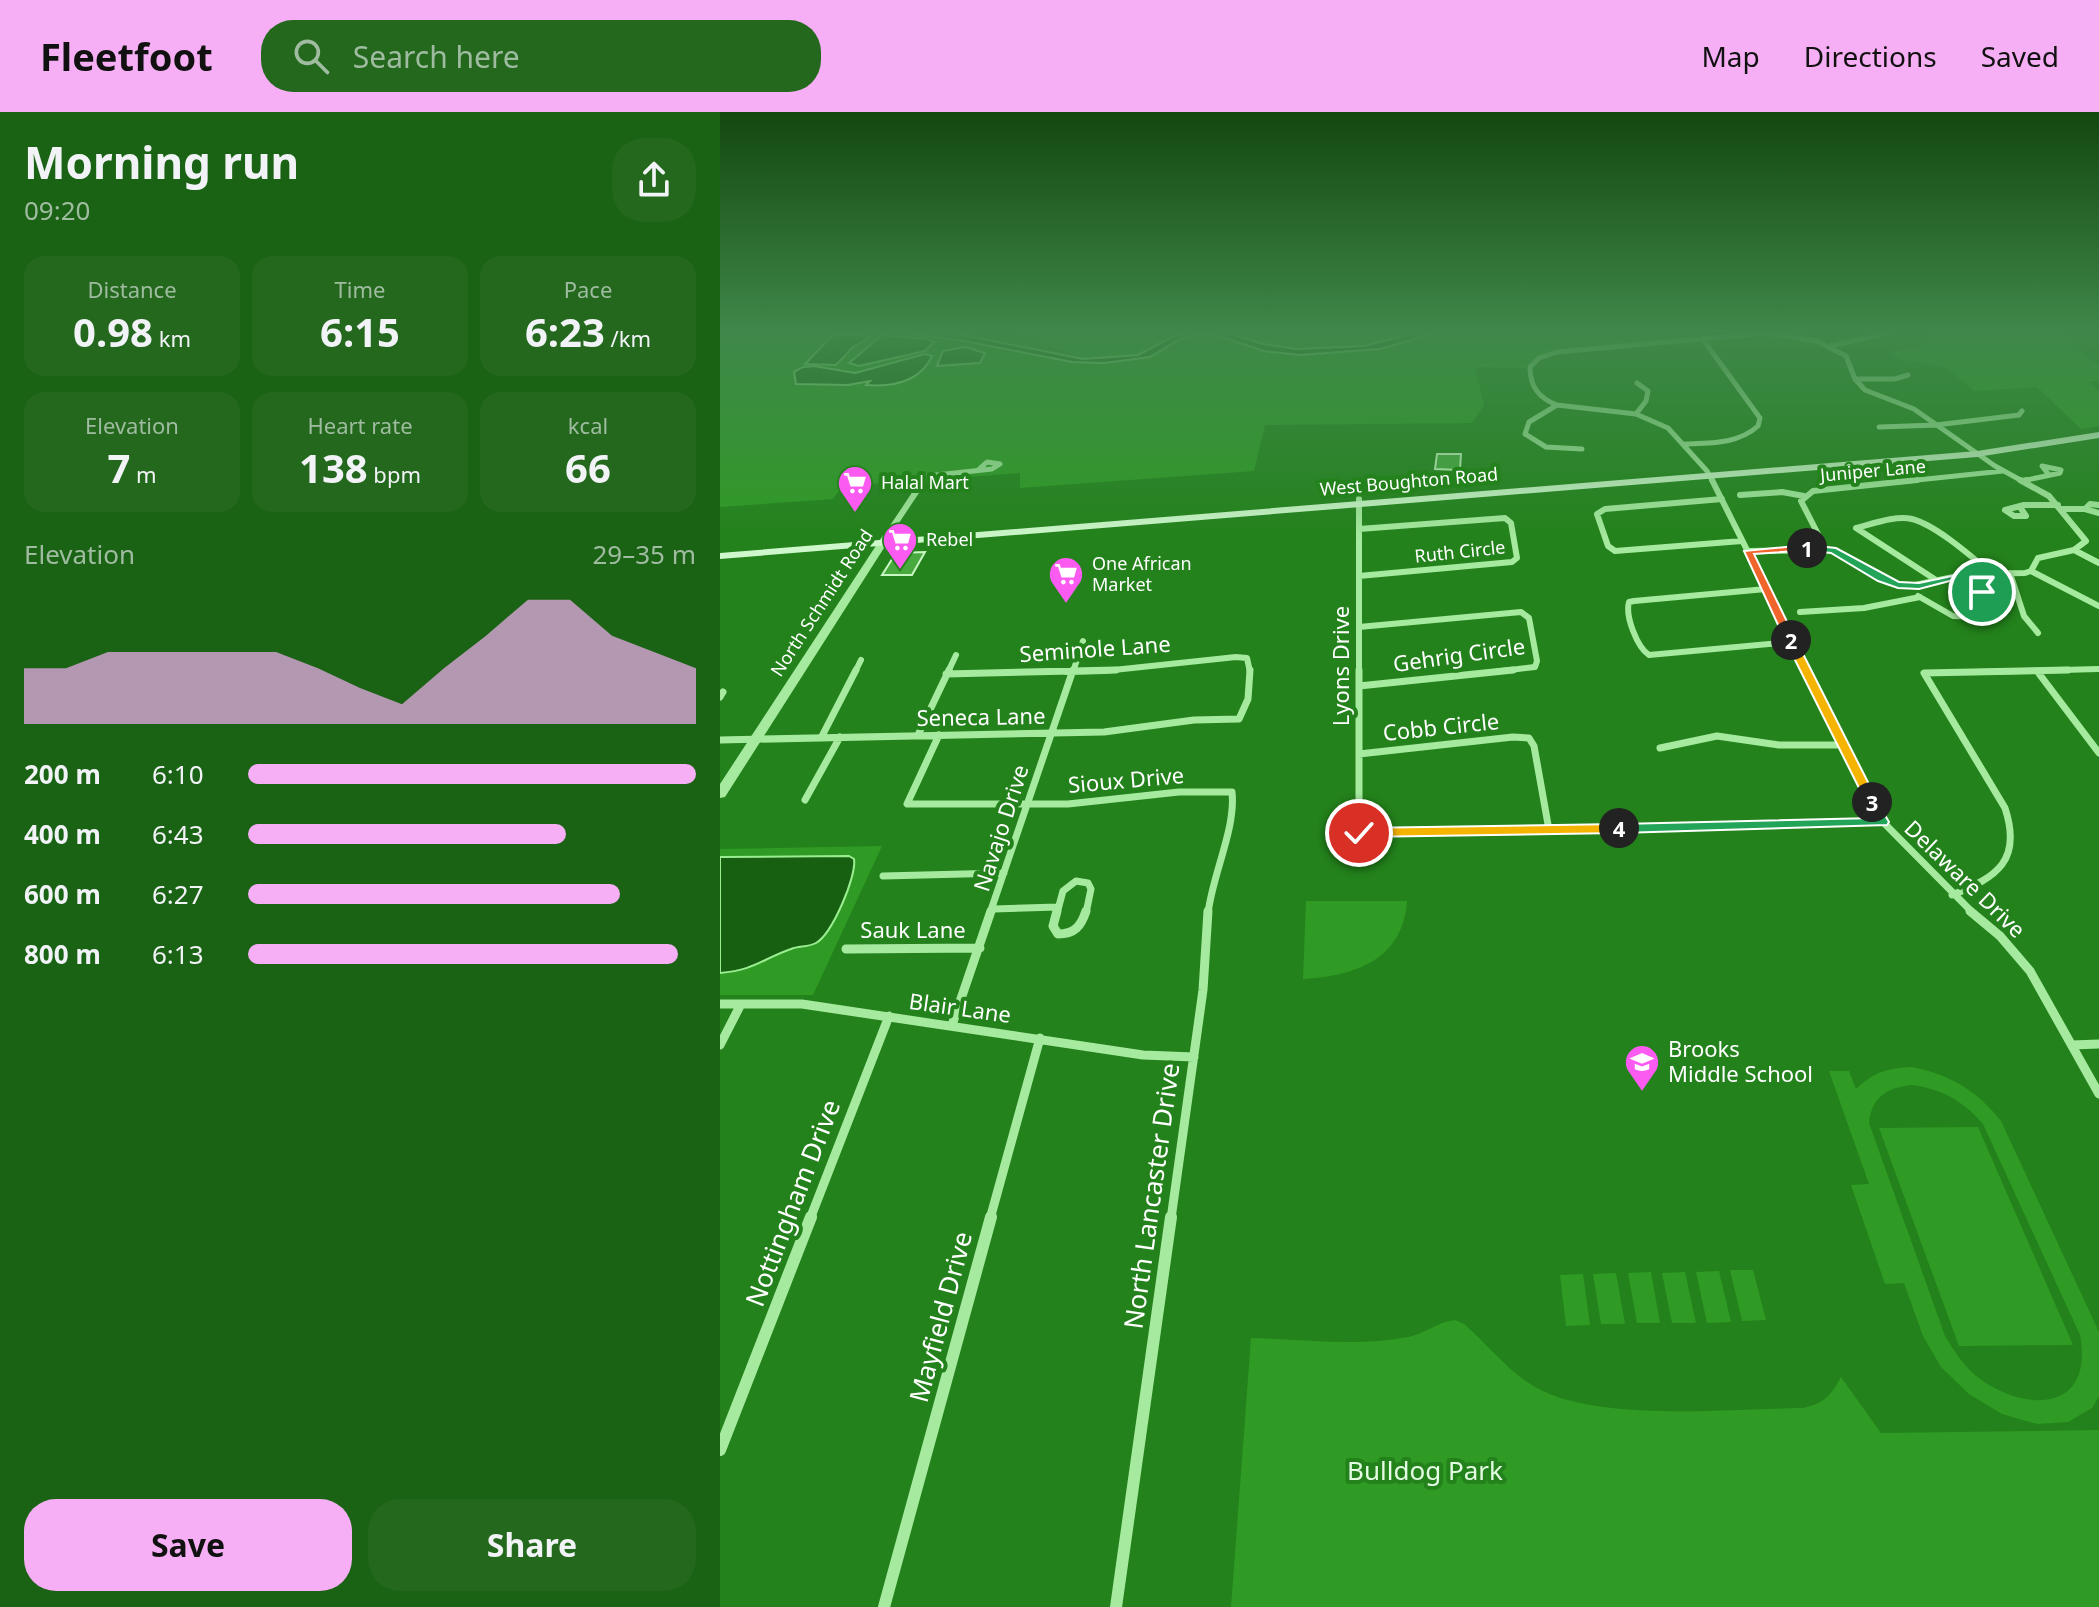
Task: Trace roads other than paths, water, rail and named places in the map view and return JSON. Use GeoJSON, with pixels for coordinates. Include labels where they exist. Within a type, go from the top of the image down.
{"type":"FeatureCollection","features":[{"type":"Feature","properties":{"kind":"main road","name":"West Boughton Road"},"geometry":{"type":"LineString","coordinates":[[720,553],[1974,451],[2099,433]]}},
{"type":"Feature","properties":{"kind":"street"},"geometry":{"type":"LineString","coordinates":[[1546,402],[1557,405]]}},
{"type":"Feature","properties":{"kind":"street"},"geometry":{"type":"LineString","coordinates":[[1636,414],[1645,402]]}},
{"type":"Feature","properties":{"kind":"street"},"geometry":{"type":"LineString","coordinates":[[1685,444],[1745,436],[1758,426],[1760,418],[1749,402]]}},
{"type":"Feature","properties":{"kind":"street"},"geometry":{"type":"LineString","coordinates":[[1895,402],[1914,409],[2004,471],[2049,496],[2085,538],[2084,545],[2074,550],[2038,558],[2031,571]]}},
{"type":"Feature","properties":{"kind":"street"},"geometry":{"type":"LineString","coordinates":[[1557,405],[1529,422],[1525,434],[1546,447],[1582,449]]}},
{"type":"Feature","properties":{"kind":"street","name":"Delaware Drive"},"geometry":{"type":"LineString","coordinates":[[1557,405],[1636,414],[1668,428],[1709,474],[1883,822],[1952,895],[2000,936],[2017,955],[2099,1094]]}},
{"type":"Feature","properties":{"kind":"street"},"geometry":{"type":"LineString","coordinates":[[1879,427],[1936,425],[2019,415],[2022,411]]}},
{"type":"Feature","properties":{"kind":"street","name":"North Schmidt Road"},"geometry":{"type":"LineString","coordinates":[[720,794],[927,476],[978,470]]}},
{"type":"Feature","properties":{"kind":"street","name":"Juniper Lane"},"geometry":{"type":"LineString","coordinates":[[1819,548],[1819,536],[1801,501],[1804,496],[1828,487],[1924,481],[2004,471]]}},
{"type":"Feature","properties":{"kind":"street"},"geometry":{"type":"LineString","coordinates":[[2022,481],[2049,475]]}},
{"type":"Feature","properties":{"kind":"street"},"geometry":{"type":"LineString","coordinates":[[1740,495],[1782,492],[1804,496]]}},
{"type":"Feature","properties":{"kind":"street"},"geometry":{"type":"LineString","coordinates":[[1722,499],[1605,509],[1597,514],[1608,546],[1615,551],[1742,541]]}},
{"type":"Feature","properties":{"kind":"street","name":"Lyons Drive"},"geometry":{"type":"LineString","coordinates":[[1359,502],[1359,833],[1549,830]]}},
{"type":"Feature","properties":{"kind":"street"},"geometry":{"type":"LineString","coordinates":[[2085,509],[2090,504],[2099,505]]}},
{"type":"Feature","properties":{"kind":"street"},"geometry":{"type":"LineString","coordinates":[[2020,507],[2060,507],[2099,513]]}},
{"type":"Feature","properties":{"kind":"street","name":"Ruth Circle"},"geometry":{"type":"LineString","coordinates":[[1359,529],[1505,518],[1511,523],[1517,558],[1507,562],[1359,576]]}},
{"type":"Feature","properties":{"kind":"street"},"geometry":{"type":"LineString","coordinates":[[1936,580],[1856,528],[1902,518],[1920,521],[1958,545],[1991,573]]}},
{"type":"Feature","properties":{"kind":"street"},"geometry":{"type":"LineString","coordinates":[[1748,551],[1833,550],[1887,582],[1910,586],[1968,574],[2031,571],[2099,606]]}},
{"type":"Feature","properties":{"kind":"street"},"geometry":{"type":"LineString","coordinates":[[2074,550],[2099,563]]}},
{"type":"Feature","properties":{"kind":"street"},"geometry":{"type":"LineString","coordinates":[[2010,573],[2024,616],[2038,633]]}},
{"type":"Feature","properties":{"kind":"street"},"geometry":{"type":"LineString","coordinates":[[1968,574],[1982,592]]}},
{"type":"Feature","properties":{"kind":"street"},"geometry":{"type":"LineString","coordinates":[[1910,586],[1920,597],[1953,616],[1985,617]]}},
{"type":"Feature","properties":{"kind":"street"},"geometry":{"type":"LineString","coordinates":[[1766,589],[1634,601],[1629,602],[1627,609],[1641,650],[1649,655],[1792,642]]}},
{"type":"Feature","properties":{"kind":"street"},"geometry":{"type":"LineString","coordinates":[[1800,612],[1864,608],[1920,597]]}},
{"type":"Feature","properties":{"kind":"street","name":"Gehrig Circle"},"geometry":{"type":"LineString","coordinates":[[1359,627],[1521,612],[1529,618],[1537,661],[1535,667],[1529,668],[1359,686]]}},
{"type":"Feature","properties":{"kind":"street","name":"Navajo Drive"},"geometry":{"type":"LineString","coordinates":[[952,1025],[1083,641]]}},
{"type":"Feature","properties":{"kind":"street"},"geometry":{"type":"LineString","coordinates":[[918,735],[956,655]]}},
{"type":"Feature","properties":{"kind":"street","name":"Seminole Lane"},"geometry":{"type":"LineString","coordinates":[[946,674],[1104,671],[1221,657],[1247,658],[1251,665],[1242,718]]}},
{"type":"Feature","properties":{"kind":"street"},"geometry":{"type":"LineString","coordinates":[[821,738],[861,660]]}},
{"type":"Feature","properties":{"kind":"street"},"geometry":{"type":"LineString","coordinates":[[1952,895],[1980,884],[2002,867],[2011,849],[2012,828],[2005,808],[1924,673],[2099,669]]}},
{"type":"Feature","properties":{"kind":"street"},"geometry":{"type":"LineString","coordinates":[[2037,671],[2099,753]]}},
{"type":"Feature","properties":{"kind":"street","name":"Seneca Lane"},"geometry":{"type":"LineString","coordinates":[[720,740],[1104,732],[1194,720],[1242,718]]}},
{"type":"Feature","properties":{"kind":"street","name":"Sioux Drive"},"geometry":{"type":"LineString","coordinates":[[939,735],[907,804],[1089,803],[1179,792],[1232,792]]}},
{"type":"Feature","properties":{"kind":"street"},"geometry":{"type":"LineString","coordinates":[[1660,748],[1717,736],[1779,745],[1844,745]]}},
{"type":"Feature","properties":{"kind":"street"},"geometry":{"type":"LineString","coordinates":[[805,800],[840,737]]}},
{"type":"Feature","properties":{"kind":"street","name":"Cobb Circle"},"geometry":{"type":"LineString","coordinates":[[1359,754],[1513,737],[1529,738],[1534,746],[1549,830]]}},
{"type":"Feature","properties":{"kind":"street","name":"North Lancaster Drive"},"geometry":{"type":"LineString","coordinates":[[1116,1607],[1203,990],[1211,893],[1230,825],[1232,792]]}},
{"type":"Feature","properties":{"kind":"street"},"geometry":{"type":"LineString","coordinates":[[1549,830],[1883,822]]}},
{"type":"Feature","properties":{"kind":"street"},"geometry":{"type":"LineString","coordinates":[[883,876],[1004,873]]}},
{"type":"Feature","properties":{"kind":"street"},"geometry":{"type":"LineString","coordinates":[[1081,881],[1090,886],[1081,926],[1076,932],[1067,935],[1056,932],[1053,926],[1057,907],[1068,885],[1081,881]]}},
{"type":"Feature","properties":{"kind":"street"},"geometry":{"type":"LineString","coordinates":[[993,909],[1057,907]]}},
{"type":"Feature","properties":{"kind":"street","name":"Sauk Lane"},"geometry":{"type":"LineString","coordinates":[[846,949],[980,948]]}},
{"type":"Feature","properties":{"kind":"street","name":"Blair Lane"},"geometry":{"type":"LineString","coordinates":[[720,1004],[802,1004],[1143,1055],[1194,1057]]}},
{"type":"Feature","properties":{"kind":"street"},"geometry":{"type":"LineString","coordinates":[[720,1045],[741,1004]]}},
{"type":"Feature","properties":{"kind":"street","name":"Nottingham Drive"},"geometry":{"type":"LineString","coordinates":[[720,1450],[889,1016]]}},
{"type":"Feature","properties":{"kind":"street","name":"Mayfield Drive"},"geometry":{"type":"LineString","coordinates":[[884,1607],[1040,1038]]}},
{"type":"Feature","properties":{"kind":"street"},"geometry":{"type":"LineString","coordinates":[[2072,1045],[2099,1044]]}},
{"type":"Feature","properties":{"kind":"place","name":"Halal Mart"},"geometry":{"type":"Point","coordinates":[855,514]}},
{"type":"Feature","properties":{"kind":"place","name":"Rebel"},"geometry":{"type":"Point","coordinates":[900,571]}},
{"type":"Feature","properties":{"kind":"place","name":"One African Market"},"geometry":{"type":"Point","coordinates":[1066,605]}},
{"type":"Feature","properties":{"kind":"place","name":"Brooks Middle School"},"geometry":{"type":"Point","coordinates":[1642,1093]}},
{"type":"Feature","properties":{"kind":"park label","name":"Bulldog Park"},"geometry":{"type":"Point","coordinates":[1425,1471]}}]}
